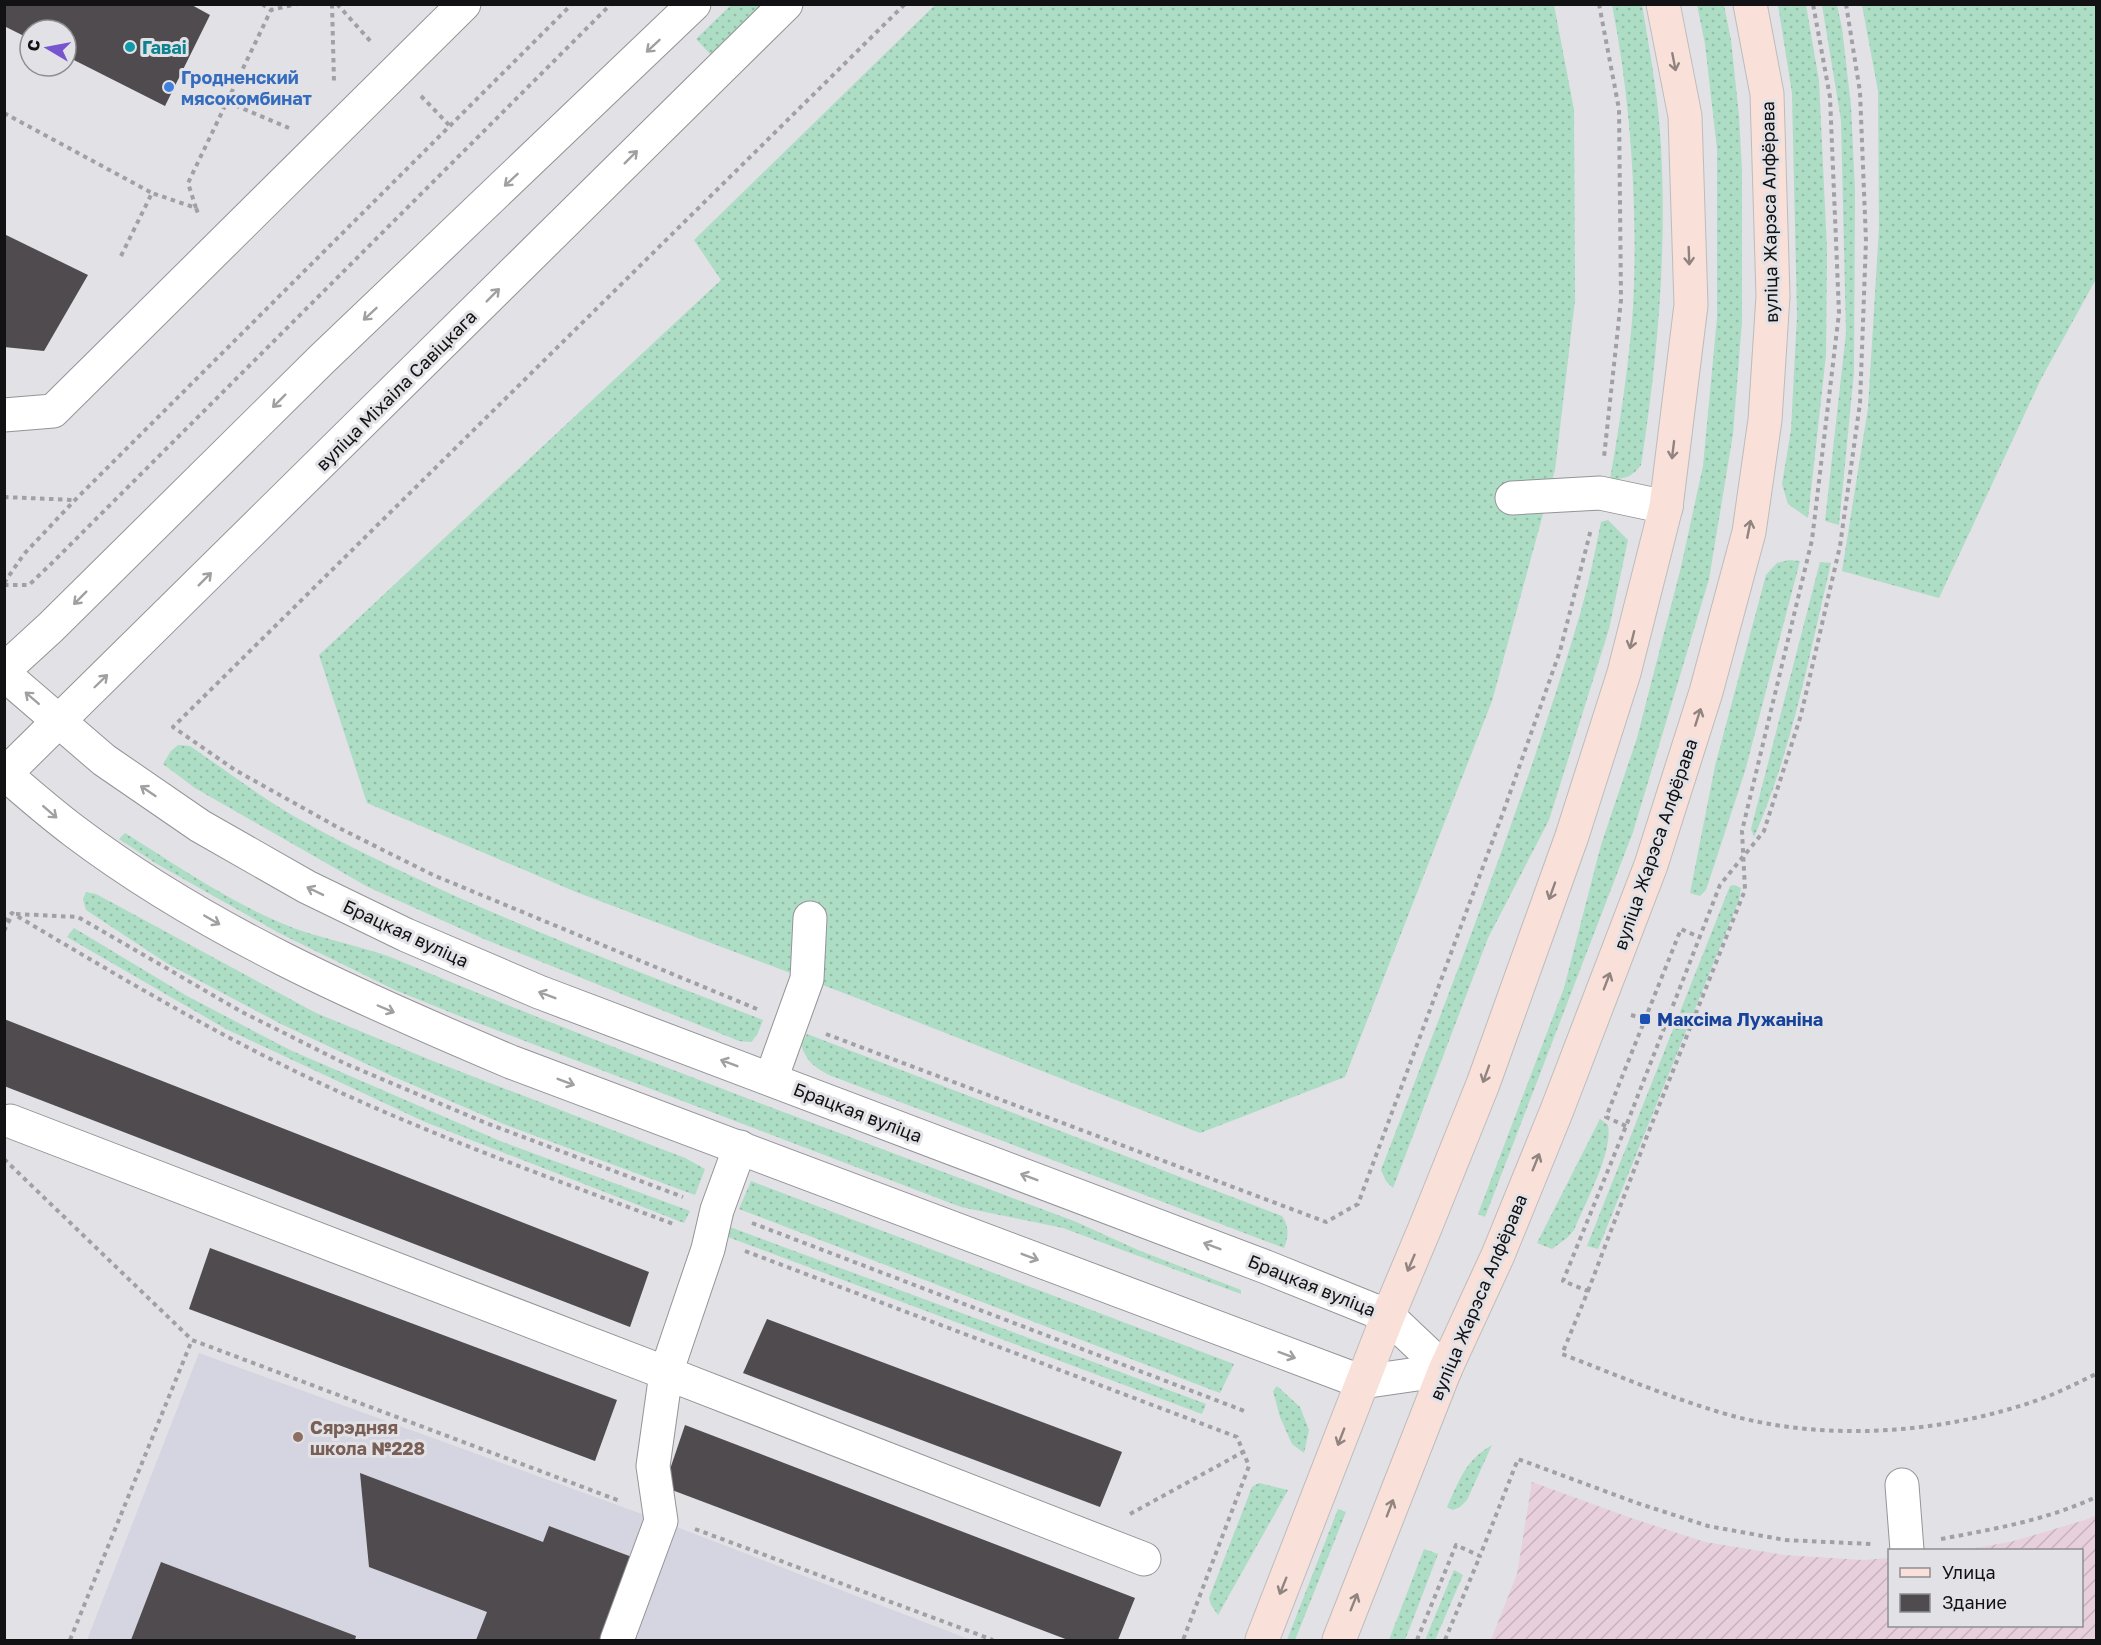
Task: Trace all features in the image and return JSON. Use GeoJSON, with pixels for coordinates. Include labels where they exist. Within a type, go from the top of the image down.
{"type":"FeatureCollection","features":[{"type":"Feature","properties":{"kind":"main road"},"geometry":{"type":"LineString","coordinates":[[1262,1641],[1388,1316],[1483,1084],[1572,836],[1624,673],[1666,507],[1690,304],[1685,116],[1663,4]]}},
{"type":"Feature","properties":{"kind":"main road","name":"вуліца Жарэса Алфёрава"},"geometry":{"type":"LineString","coordinates":[[1339,1641],[1445,1370],[1498,1255],[1557,1110],[1651,865],[1706,692],[1749,532],[1765,420],[1773,296],[1767,94],[1750,4]]}},
{"type":"Feature","properties":{"kind":"street"},"geometry":{"type":"LineString","coordinates":[[4,415],[53,411],[464,4]]}},
{"type":"Feature","properties":{"kind":"street"},"geometry":{"type":"LineString","coordinates":[[4,672],[321,360],[694,4]]}},
{"type":"Feature","properties":{"kind":"street","name":"вуліца Міхаіла Савіцкага"},"geometry":{"type":"LineString","coordinates":[[5,774],[786,4]]}},
{"type":"Feature","properties":{"kind":"street"},"geometry":{"type":"LineString","coordinates":[[1512,498],[1600,493],[1666,507]]}},
{"type":"Feature","properties":{"kind":"street","name":"Брацкая вуліца"},"geometry":{"type":"LineString","coordinates":[[4,672],[104,760],[200,826],[307,887],[406,935],[539,992],[1293,1277],[1388,1316],[1445,1370]]}},
{"type":"Feature","properties":{"kind":"street"},"geometry":{"type":"LineString","coordinates":[[5,774],[77,834],[150,884],[272,953],[374,1004],[511,1062],[1362,1382],[1445,1370]]}},
{"type":"Feature","properties":{"kind":"street"},"geometry":{"type":"LineString","coordinates":[[771,1079],[807,979],[810,918]]}},
{"type":"Feature","properties":{"kind":"street"},"geometry":{"type":"LineString","coordinates":[[10,1121],[1144,1559]]}},
{"type":"Feature","properties":{"kind":"street"},"geometry":{"type":"LineString","coordinates":[[617,1641],[661,1521],[652,1466],[666,1373],[708,1249],[717,1210],[740,1148]]}},
{"type":"Feature","properties":{"kind":"street"},"geometry":{"type":"LineString","coordinates":[[1902,1485],[1906,1546]]}},
{"type":"Feature","properties":{"kind":"path"},"geometry":{"type":"LineString","coordinates":[[261,4],[271,10],[297,4]]}},
{"type":"Feature","properties":{"kind":"path"},"geometry":{"type":"LineString","coordinates":[[4,584],[24,554],[75,500],[572,4]]}},
{"type":"Feature","properties":{"kind":"path"},"geometry":{"type":"LineString","coordinates":[[4,584],[29,585],[611,4]]}},
{"type":"Feature","properties":{"kind":"path"},"geometry":{"type":"LineString","coordinates":[[905,4],[173,727],[235,770],[339,828],[433,875],[723,995],[1326,1222],[1358,1204],[1500,821],[1560,651],[1600,493],[1621,300],[1619,109],[1599,4]]}},
{"type":"Feature","properties":{"kind":"path"},"geometry":{"type":"LineString","coordinates":[[1812,4],[1830,98],[1839,313],[1812,540],[1742,831],[1745,890],[1562,1354],[1673,1397],[1735,1416],[1798,1428],[1863,1432],[1926,1427],[1984,1416],[2040,1400],[2097,1374]]}},
{"type":"Feature","properties":{"kind":"path"},"geometry":{"type":"LineString","coordinates":[[1588,1290],[1563,1281],[1720,885],[1764,831],[1800,715],[1840,546],[1860,403],[1866,241],[1860,92],[1846,4]]}},
{"type":"Feature","properties":{"kind":"path"},"geometry":{"type":"LineString","coordinates":[[202,225],[188,183],[271,10]]}},
{"type":"Feature","properties":{"kind":"path"},"geometry":{"type":"LineString","coordinates":[[227,102],[292,130]]}},
{"type":"Feature","properties":{"kind":"path"},"geometry":{"type":"LineString","coordinates":[[4,113],[152,193],[196,208]]}},
{"type":"Feature","properties":{"kind":"path"},"geometry":{"type":"LineString","coordinates":[[121,256],[152,193]]}},
{"type":"Feature","properties":{"kind":"path"},"geometry":{"type":"LineString","coordinates":[[4,497],[75,500]]}},
{"type":"Feature","properties":{"kind":"path"},"geometry":{"type":"LineString","coordinates":[[4,931],[12,913],[78,917],[242,1012],[346,1064],[486,1123],[1247,1412]]}},
{"type":"Feature","properties":{"kind":"path"},"geometry":{"type":"LineString","coordinates":[[1626,1126],[1606,1117],[1681,928],[1700,937]]}},
{"type":"Feature","properties":{"kind":"path"},"geometry":{"type":"LineString","coordinates":[[4,1159],[192,1340],[993,1641]]}},
{"type":"Feature","properties":{"kind":"path"},"geometry":{"type":"LineString","coordinates":[[70,1641],[192,1340]]}},
{"type":"Feature","properties":{"kind":"path"},"geometry":{"type":"LineString","coordinates":[[1088,1538],[1243,1452]]}},
{"type":"Feature","properties":{"kind":"path"},"geometry":{"type":"LineString","coordinates":[[1445,1641],[1518,1459],[1637,1503],[1708,1526],[1785,1540],[1906,1546],[2010,1526],[2079,1505],[2097,1497]]}},
{"type":"Feature","properties":{"kind":"path"},"geometry":{"type":"LineString","coordinates":[[1417,1641],[1456,1545],[1480,1556]]}},
{"type":"Feature","properties":{"kind":"path"},"geometry":{"type":"LineString","coordinates":[[1184,1637],[1192,1641]]}},
{"type":"Feature","properties":{"kind":"shaded area","name":"Сярэдняя школа №228"},"geometry":{"type":"Polygon","coordinates":[[[199,1353],[661,1521],[971,1640],[87,1640],[199,1353]]]}},
{"type":"Feature","properties":{"kind":"shaded area"},"geometry":{"type":"Polygon","coordinates":[[[1532,1482],[1705,1542],[1784,1555],[1863,1560],[1888,1558],[1888,1627],[2083,1627],[2083,1549],[1971,1549],[2014,1541],[2096,1515],[2096,1640],[1491,1640],[1517,1574],[1532,1482]]]}},
{"type":"Feature","properties":{"kind":"green space"},"geometry":{"type":"Polygon","coordinates":[[[731,5],[769,5],[714,58],[696,39],[731,5]]]}},
{"type":"Feature","properties":{"kind":"green space"},"geometry":{"type":"Polygon","coordinates":[[[935,5],[1554,5],[1574,110],[1575,300],[1555,470],[1492,701],[1345,1077],[1200,1133],[849,995],[576,892],[367,803],[319,655],[721,280],[694,240],[935,5]]]}},
{"type":"Feature","properties":{"kind":"green space"},"geometry":{"type":"Polygon","coordinates":[[[1612,5],[1642,5],[1659,116],[1663,215],[1657,341],[1641,465],[1628,476],[1610,479],[1624,394],[1633,308],[1634,271],[1632,155],[1619,41],[1612,5]]]}},
{"type":"Feature","properties":{"kind":"green space"},"geometry":{"type":"Polygon","coordinates":[[[1697,5],[1724,5],[1731,40],[1742,171],[1742,321],[1733,434],[1709,579],[1633,832],[1485,1217],[1478,1214],[1564,988],[1601,845],[1637,738],[1681,567],[1703,466],[1717,318],[1717,149],[1705,44],[1697,5]]]}},
{"type":"Feature","properties":{"kind":"green space"},"geometry":{"type":"Polygon","coordinates":[[[1778,5],[1806,5],[1819,81],[1827,250],[1826,355],[1808,518],[1788,504],[1782,484],[1791,430],[1797,316],[1792,93],[1778,5]]]}},
{"type":"Feature","properties":{"kind":"green space"},"geometry":{"type":"Polygon","coordinates":[[[1822,5],[1837,5],[1842,28],[1851,106],[1855,191],[1854,372],[1839,525],[1825,521],[1846,333],[1841,120],[1822,5]]]}},
{"type":"Feature","properties":{"kind":"green space"},"geometry":{"type":"Polygon","coordinates":[[[1862,5],[2096,5],[2096,279],[2041,379],[1939,598],[1842,571],[1868,408],[1879,228],[1878,91],[1862,5]]]}},
{"type":"Feature","properties":{"kind":"green space"},"geometry":{"type":"Polygon","coordinates":[[[1608,520],[1628,540],[1609,629],[1549,820],[1488,938],[1393,1188],[1386,1181],[1381,1170],[1512,823],[1581,611],[1601,522],[1608,520]]]}},
{"type":"Feature","properties":{"kind":"green space"},"geometry":{"type":"Polygon","coordinates":[[[1789,560],[1800,561],[1745,771],[1706,890],[1700,896],[1690,893],[1715,766],[1766,575],[1777,563],[1789,560]]]}},
{"type":"Feature","properties":{"kind":"green space"},"geometry":{"type":"Polygon","coordinates":[[[1820,562],[1831,563],[1807,667],[1779,772],[1754,837],[1751,829],[1820,562]]]}},
{"type":"Feature","properties":{"kind":"green space"},"geometry":{"type":"Polygon","coordinates":[[[178,745],[190,746],[263,797],[308,824],[419,880],[532,929],[763,1020],[757,1035],[751,1042],[739,1041],[484,939],[368,887],[195,788],[163,764],[178,745]]]}},
{"type":"Feature","properties":{"kind":"green space"},"geometry":{"type":"Polygon","coordinates":[[[125,833],[209,886],[273,920],[387,956],[651,1062],[1074,1221],[1138,1250],[1241,1290],[1241,1294],[1063,1228],[961,1207],[395,990],[279,933],[157,864],[119,839],[125,833]]]}},
{"type":"Feature","properties":{"kind":"green space"},"geometry":{"type":"Polygon","coordinates":[[[1730,886],[1741,888],[1739,900],[1598,1249],[1587,1246],[1730,886]]]}},
{"type":"Feature","properties":{"kind":"green space"},"geometry":{"type":"Polygon","coordinates":[[[86,892],[96,894],[316,1013],[433,1061],[685,1158],[705,1169],[695,1195],[506,1125],[392,1076],[281,1024],[168,964],[86,910],[83,899],[86,892]]]}},
{"type":"Feature","properties":{"kind":"green space"},"geometry":{"type":"Polygon","coordinates":[[[74,928],[187,996],[290,1050],[500,1141],[690,1211],[684,1223],[425,1122],[226,1029],[67,937],[74,928]]]}},
{"type":"Feature","properties":{"kind":"green space"},"geometry":{"type":"Polygon","coordinates":[[[807,1034],[1282,1216],[1288,1231],[1284,1248],[829,1075],[815,1066],[805,1055],[801,1044],[807,1034]]]}},
{"type":"Feature","properties":{"kind":"green space"},"geometry":{"type":"Polygon","coordinates":[[[1600,1119],[1608,1125],[1606,1149],[1597,1178],[1574,1230],[1552,1249],[1537,1243],[1600,1119]]]}},
{"type":"Feature","properties":{"kind":"green space"},"geometry":{"type":"Polygon","coordinates":[[[751,1181],[1234,1364],[1220,1393],[739,1209],[751,1181]]]}},
{"type":"Feature","properties":{"kind":"green space"},"geometry":{"type":"Polygon","coordinates":[[[730,1227],[1206,1404],[1202,1414],[728,1237],[730,1227]]]}},
{"type":"Feature","properties":{"kind":"green space"},"geometry":{"type":"Polygon","coordinates":[[[1277,1386],[1300,1407],[1309,1430],[1304,1453],[1292,1444],[1280,1417],[1273,1391],[1277,1386]]]}},
{"type":"Feature","properties":{"kind":"green space"},"geometry":{"type":"Polygon","coordinates":[[[1492,1445],[1467,1500],[1453,1510],[1447,1507],[1469,1464],[1492,1445]]]}},
{"type":"Feature","properties":{"kind":"green space"},"geometry":{"type":"Polygon","coordinates":[[[1259,1483],[1288,1490],[1218,1615],[1209,1598],[1252,1487],[1259,1483]]]}},
{"type":"Feature","properties":{"kind":"green space"},"geometry":{"type":"Polygon","coordinates":[[[1338,1509],[1346,1512],[1295,1640],[1287,1640],[1338,1509]]]}},
{"type":"Feature","properties":{"kind":"green space"},"geometry":{"type":"Polygon","coordinates":[[[1424,1549],[1438,1554],[1405,1640],[1389,1640],[1424,1549]]]}},
{"type":"Feature","properties":{"kind":"green space"},"geometry":{"type":"Polygon","coordinates":[[[1454,1570],[1463,1575],[1435,1640],[1425,1640],[1454,1570]]]}},
{"type":"Feature","properties":{"kind":"building","name":"Гаваі"},"geometry":{"type":"Polygon","coordinates":[[[4,4],[190,4],[210,15],[165,106],[78,62],[78,18],[18,18],[18,33],[4,26],[4,4]]]}},
{"type":"Feature","properties":{"kind":"building"},"geometry":{"type":"Polygon","coordinates":[[[4,234],[88,275],[44,351],[4,347],[4,234]]]}},
{"type":"Feature","properties":{"kind":"building"},"geometry":{"type":"Polygon","coordinates":[[[4,1019],[649,1272],[630,1327],[4,1086],[4,1019]]]}},
{"type":"Feature","properties":{"kind":"building"},"geometry":{"type":"Polygon","coordinates":[[[210,1248],[617,1400],[595,1461],[189,1309],[210,1248]]]}},
{"type":"Feature","properties":{"kind":"building"},"geometry":{"type":"Polygon","coordinates":[[[767,1319],[1122,1452],[1100,1507],[743,1373],[767,1319]]]}},
{"type":"Feature","properties":{"kind":"building"},"geometry":{"type":"Polygon","coordinates":[[[685,1425],[1135,1598],[1118,1640],[1068,1640],[664,1487],[685,1425]]]}},
{"type":"Feature","properties":{"kind":"building"},"geometry":{"type":"Polygon","coordinates":[[[360,1473],[543,1542],[549,1526],[632,1557],[600,1640],[476,1640],[487,1612],[369,1567],[360,1473]]]}},
{"type":"Feature","properties":{"kind":"building"},"geometry":{"type":"Polygon","coordinates":[[[161,1562],[356,1636],[355,1640],[131,1640],[161,1562]]]}},
{"type":"Feature","properties":{"kind":"place","name":"Гаваі"},"geometry":{"type":"Point","coordinates":[130,47]}},
{"type":"Feature","properties":{"kind":"place","name":"Гродненский мясокомбинат"},"geometry":{"type":"Point","coordinates":[169,87]}},
{"type":"Feature","properties":{"kind":"place","name":"Максіма Лужаніна"},"geometry":{"type":"Point","coordinates":[1645,1019]}},
{"type":"Feature","properties":{"kind":"place","name":"Сярэдняя школа №228"},"geometry":{"type":"Point","coordinates":[298,1437]}}]}
